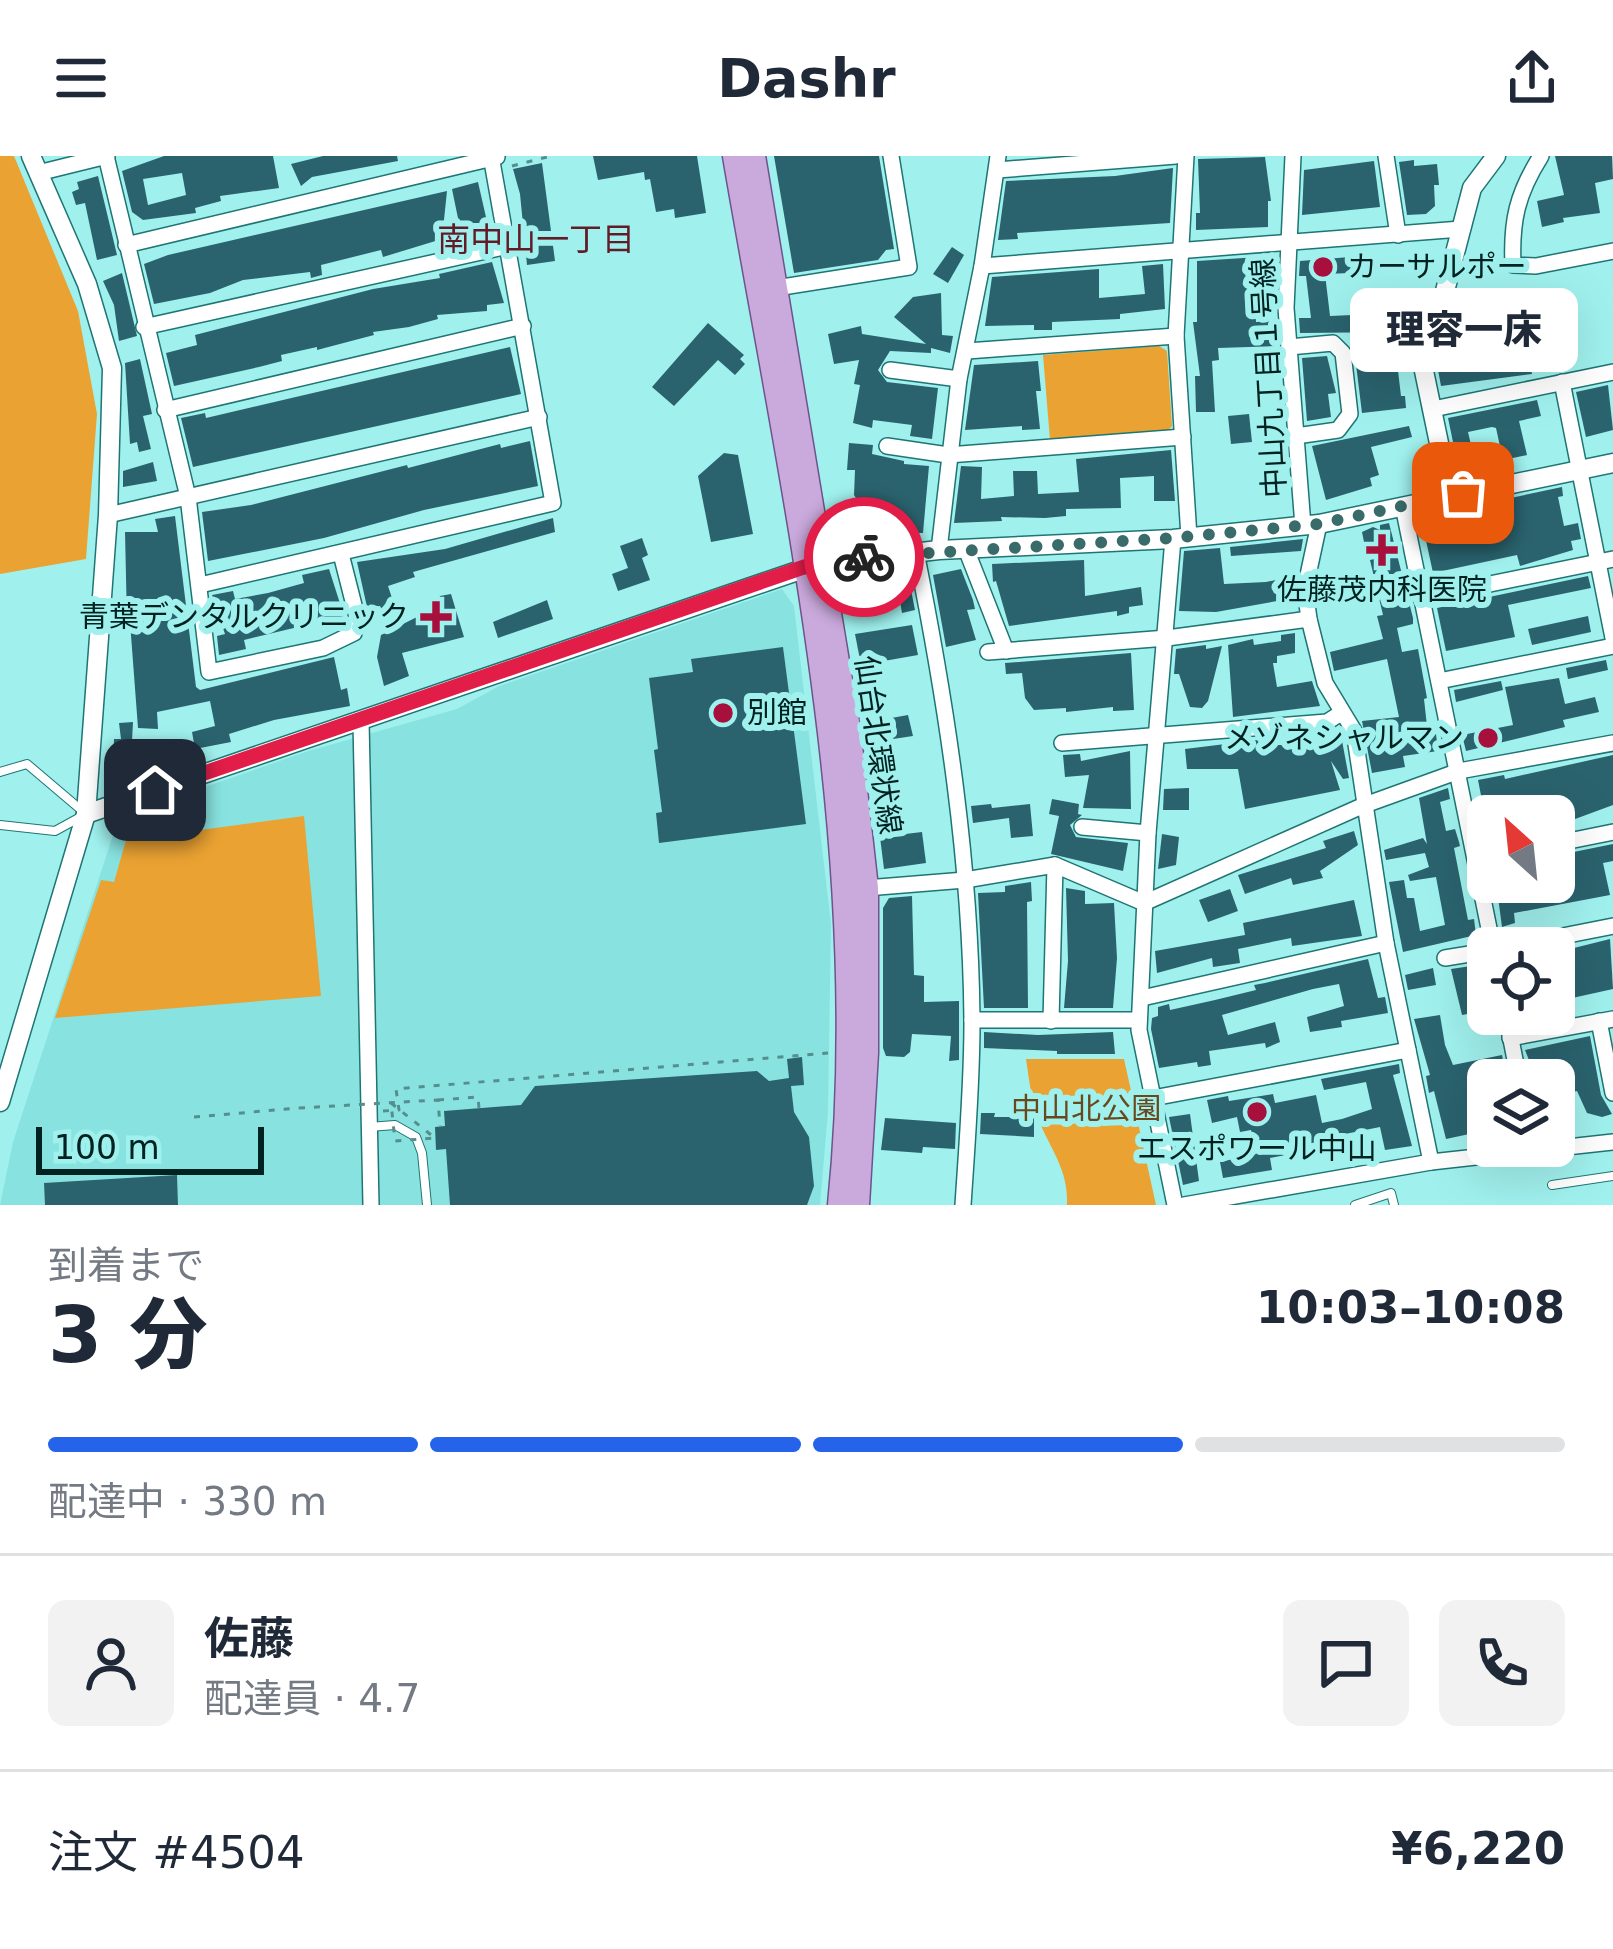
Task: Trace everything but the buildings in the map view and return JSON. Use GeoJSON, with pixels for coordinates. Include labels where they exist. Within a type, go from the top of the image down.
{"type":"FeatureCollection","features":[{"type":"Feature","properties":{"kind":"main road","name":"仙台北環状線"},"geometry":{"type":"LineString","coordinates":[[735,156],[848,728],[866,888],[866,1053],[857,1205]]}},
{"type":"Feature","properties":{"kind":"main road","name":"仙台北環状線"},"geometry":{"type":"LineString","coordinates":[[753,156],[813,565],[845,881],[848,1050],[840,1205]]}},
{"type":"Feature","properties":{"kind":"street"},"geometry":{"type":"LineString","coordinates":[[0,1102],[86,814],[108,514],[112,368],[87,284],[35,164],[106,156],[188,497],[209,672],[323,648],[354,633],[357,617],[341,554]]}},
{"type":"Feature","properties":{"kind":"street"},"geometry":{"type":"LineString","coordinates":[[776,288],[910,267],[891,156]]}},
{"type":"Feature","properties":{"kind":"street"},"geometry":{"type":"LineString","coordinates":[[939,550],[959,380],[998,163],[1176,156]]}},
{"type":"Feature","properties":{"kind":"street"},"geometry":{"type":"LineString","coordinates":[[1186,156],[1176,336],[1183,437],[1181,538],[1148,833],[1139,1020],[1179,1205],[1467,1157]]}},
{"type":"Feature","properties":{"kind":"street","name":"中山九丁目１号線"},"geometry":{"type":"LineString","coordinates":[[1293,156],[1286,274],[1296,436],[1311,525],[1305,589],[1309,620],[1324,683],[1354,731],[1386,943],[1431,1162]]}},
{"type":"Feature","properties":{"kind":"street"},"geometry":{"type":"LineString","coordinates":[[1386,156],[1398,235]]}},
{"type":"Feature","properties":{"kind":"street"},"geometry":{"type":"LineString","coordinates":[[1450,496],[1424,370],[1472,188],[1496,156]]}},
{"type":"Feature","properties":{"kind":"street"},"geometry":{"type":"LineString","coordinates":[[1540,156],[1520,190],[1513,265],[1536,266],[1613,251]]}},
{"type":"Feature","properties":{"kind":"street"},"geometry":{"type":"LineString","coordinates":[[127,245],[495,160],[553,503],[200,585]]}},
{"type":"Feature","properties":{"kind":"street"},"geometry":{"type":"LineString","coordinates":[[982,266],[1461,230]]}},
{"type":"Feature","properties":{"kind":"street"},"geometry":{"type":"LineString","coordinates":[[144,327],[508,246]]}},
{"type":"Feature","properties":{"kind":"street"},"geometry":{"type":"LineString","coordinates":[[165,410],[523,326]]}},
{"type":"Feature","properties":{"kind":"street"},"geometry":{"type":"LineString","coordinates":[[967,351],[1176,336]]}},
{"type":"Feature","properties":{"kind":"street"},"geometry":{"type":"LineString","coordinates":[[1289,347],[1333,343],[1343,353],[1350,414],[1338,430],[1296,436]]}},
{"type":"Feature","properties":{"kind":"street"},"geometry":{"type":"LineString","coordinates":[[890,370],[959,380]]}},
{"type":"Feature","properties":{"kind":"street"},"geometry":{"type":"LineString","coordinates":[[1433,409],[1613,372]]}},
{"type":"Feature","properties":{"kind":"street"},"geometry":{"type":"LineString","coordinates":[[1438,681],[1613,642],[1606,561],[1562,382]]}},
{"type":"Feature","properties":{"kind":"street"},"geometry":{"type":"LineString","coordinates":[[108,514],[539,417]]}},
{"type":"Feature","properties":{"kind":"street"},"geometry":{"type":"LineString","coordinates":[[887,446],[948,454],[1183,437]]}},
{"type":"Feature","properties":{"kind":"street"},"geometry":{"type":"LineString","coordinates":[[86,814],[813,565],[939,550],[1181,538],[1311,525],[1613,463]]}},
{"type":"Feature","properties":{"kind":"street"},"geometry":{"type":"LineString","coordinates":[[1402,506],[1467,802]]}},
{"type":"Feature","properties":{"kind":"street"},"geometry":{"type":"LineString","coordinates":[[966,549],[997,652],[1309,620]]}},
{"type":"Feature","properties":{"kind":"street"},"geometry":{"type":"LineString","coordinates":[[916,552],[944,688],[964,880],[972,1020],[962,1205]]}},
{"type":"Feature","properties":{"kind":"street"},"geometry":{"type":"LineString","coordinates":[[1421,598],[1606,561]]}},
{"type":"Feature","properties":{"kind":"street"},"geometry":{"type":"LineString","coordinates":[[1062,742],[1327,722],[1341,713]]}},
{"type":"Feature","properties":{"kind":"street"},"geometry":{"type":"LineString","coordinates":[[362,721],[371,1205]]}},
{"type":"Feature","properties":{"kind":"street"},"geometry":{"type":"LineString","coordinates":[[866,888],[964,880],[1055,865],[1144,902],[1362,806],[1459,771],[1613,743]]}},
{"type":"Feature","properties":{"kind":"street"},"geometry":{"type":"LineString","coordinates":[[1082,827],[1148,833]]}},
{"type":"Feature","properties":{"kind":"street"},"geometry":{"type":"LineString","coordinates":[[1575,840],[1613,832]]}},
{"type":"Feature","properties":{"kind":"street"},"geometry":{"type":"LineString","coordinates":[[1051,1021],[1055,865]]}},
{"type":"Feature","properties":{"kind":"street"},"geometry":{"type":"LineString","coordinates":[[1575,933],[1613,926]]}},
{"type":"Feature","properties":{"kind":"street"},"geometry":{"type":"LineString","coordinates":[[1142,998],[1386,943]]}},
{"type":"Feature","properties":{"kind":"street"},"geometry":{"type":"LineString","coordinates":[[1445,958],[1467,954]]}},
{"type":"Feature","properties":{"kind":"street"},"geometry":{"type":"LineString","coordinates":[[972,1020],[1139,1020]]}},
{"type":"Feature","properties":{"kind":"street"},"geometry":{"type":"LineString","coordinates":[[1510,1038],[1606,1020],[1613,1093]]}},
{"type":"Feature","properties":{"kind":"street"},"geometry":{"type":"LineString","coordinates":[[1510,1035],[1514,1059]]}},
{"type":"Feature","properties":{"kind":"street"},"geometry":{"type":"LineString","coordinates":[[1153,1099],[1408,1050]]}},
{"type":"Feature","properties":{"kind":"street"},"geometry":{"type":"LineString","coordinates":[[1575,1145],[1613,1142]]}},
{"type":"Feature","properties":{"kind":"lane"},"geometry":{"type":"LineString","coordinates":[[0,772],[27,764],[86,814],[60,830],[0,825]]}},
{"type":"Feature","properties":{"kind":"lane"},"geometry":{"type":"LineString","coordinates":[[368,1119],[416,1136],[427,1205]]}},
{"type":"Feature","properties":{"kind":"lane"},"geometry":{"type":"LineString","coordinates":[[1552,1184],[1613,1176]]}},
{"type":"Feature","properties":{"kind":"lane"},"geometry":{"type":"LineString","coordinates":[[1355,1205],[1391,1193],[1394,1205]]}},
{"type":"Feature","properties":{"kind":"path"},"geometry":{"type":"LineString","coordinates":[[495,160],[550,156]]}},
{"type":"Feature","properties":{"kind":"path"},"geometry":{"type":"LineString","coordinates":[[368,1119],[399,1109],[396,1090],[836,1052]]}},
{"type":"Feature","properties":{"kind":"path"},"geometry":{"type":"LineString","coordinates":[[194,1117],[478,1096],[479,1108]]}},
{"type":"Feature","properties":{"kind":"path"},"geometry":{"type":"LineString","coordinates":[[438,1100],[440,1126]]}},
{"type":"Feature","properties":{"kind":"path"},"geometry":{"type":"LineString","coordinates":[[391,1103],[420,1126],[435,1138],[395,1141],[391,1103]]}},
{"type":"Feature","properties":{"kind":"shaded area"},"geometry":{"type":"Polygon","coordinates":[[[782,589],[794,606],[831,924],[828,1112],[820,1205],[0,1205],[13,1142],[114,832],[136,811],[308,751],[457,709],[499,686],[782,589]]]}},
{"type":"Feature","properties":{"kind":"green space"},"geometry":{"type":"Polygon","coordinates":[[[0,156],[14,156],[78,311],[97,414],[86,559],[0,574],[0,156]]]}},
{"type":"Feature","properties":{"kind":"green space"},"geometry":{"type":"Polygon","coordinates":[[[1159,346],[1167,351],[1172,426],[1164,435],[1050,440],[1043,355],[1159,346]]]}},
{"type":"Feature","properties":{"kind":"green space"},"geometry":{"type":"Polygon","coordinates":[[[304,816],[321,996],[55,1018],[101,880],[114,882],[126,840],[304,816]]]}},
{"type":"Feature","properties":{"kind":"green space","name":"中山北公園"},"geometry":{"type":"Polygon","coordinates":[[[1026,1059],[1124,1059],[1156,1205],[1067,1205],[1062,1169],[1035,1109],[1026,1059]]]}},
{"type":"Feature","properties":{"kind":"way so far"},"geometry":{"type":"LineString","coordinates":[[864,557],[1319,524],[1463,493]]}},
{"type":"Feature","properties":{"kind":"place","name":"カーサルポー"},"geometry":{"type":"Point","coordinates":[1323,267]}},
{"type":"Feature","properties":{"kind":"place","name":"理容一床"},"geometry":{"type":"Point","coordinates":[1463,493]}},
{"type":"Feature","properties":{"kind":"place","name":"佐藤茂内科医院"},"geometry":{"type":"Point","coordinates":[1382,550]}},
{"type":"Feature","properties":{"kind":"place","name":"青葉デンタルクリニック"},"geometry":{"type":"Point","coordinates":[436,617]}},
{"type":"Feature","properties":{"kind":"place","name":"別館"},"geometry":{"type":"Point","coordinates":[723,713]}},
{"type":"Feature","properties":{"kind":"place","name":"メゾネシャルマン"},"geometry":{"type":"Point","coordinates":[1488,738]}},
{"type":"Feature","properties":{"kind":"place","name":"エスポワール中山"},"geometry":{"type":"Point","coordinates":[1257,1112]}},
{"type":"Feature","properties":{"kind":"district","name":"南中山一丁目"},"geometry":{"type":"Point","coordinates":[536,239]}},
{"type":"Feature","properties":{"kind":"route"},"geometry":{"type":"LineString","coordinates":[[155,790],[804,567],[864,557]]}}]}
